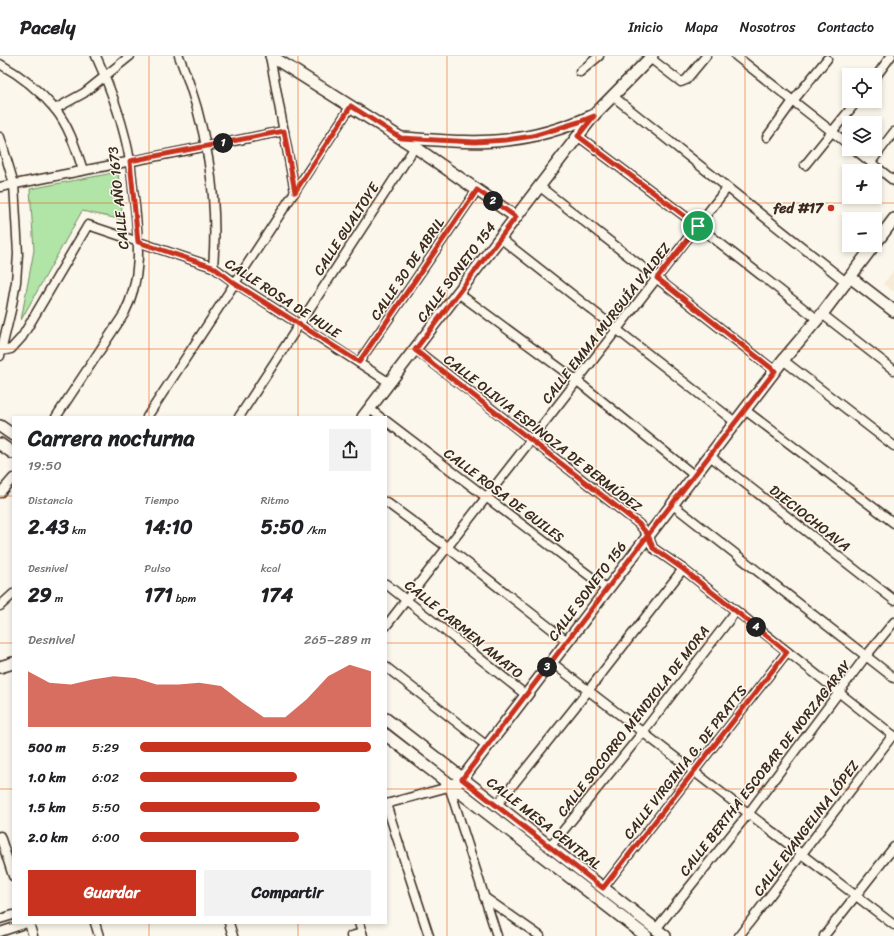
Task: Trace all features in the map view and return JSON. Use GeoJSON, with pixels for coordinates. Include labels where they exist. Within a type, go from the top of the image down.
{"type":"FeatureCollection","features":[{"type":"Feature","properties":{"kind":"street","name":"CALLE AÑO 1673"},"geometry":{"type":"LineString","coordinates":[[57,416],[124,314],[132,299],[136,274],[138,242],[130,161],[123,128],[105,76],[96,56]]}},
{"type":"Feature","properties":{"kind":"street"},"geometry":{"type":"LineString","coordinates":[[55,110],[84,93],[130,56]]}},
{"type":"Feature","properties":{"kind":"street"},"geometry":{"type":"LineString","coordinates":[[179,56],[193,98],[206,146],[214,207],[215,245],[213,267]]}},
{"type":"Feature","properties":{"kind":"street"},"geometry":{"type":"LineString","coordinates":[[270,56],[415,147],[516,217]]}},
{"type":"Feature","properties":{"kind":"street"},"geometry":{"type":"LineString","coordinates":[[270,56],[295,192]]}},
{"type":"Feature","properties":{"kind":"street"},"geometry":{"type":"LineString","coordinates":[[580,72],[591,60],[599,56]]}},
{"type":"Feature","properties":{"kind":"street"},"geometry":{"type":"LineString","coordinates":[[651,57],[681,82],[686,80],[706,56]]}},
{"type":"Feature","properties":{"kind":"street"},"geometry":{"type":"LineString","coordinates":[[736,56],[842,140]]}},
{"type":"Feature","properties":{"kind":"street"},"geometry":{"type":"LineString","coordinates":[[882,68],[891,56]]}},
{"type":"Feature","properties":{"kind":"street","name":"CALLE SONETO 154"},"geometry":{"type":"LineString","coordinates":[[367,413],[578,136],[594,116],[651,57]]}},
{"type":"Feature","properties":{"kind":"street"},"geometry":{"type":"LineString","coordinates":[[767,137],[793,101],[828,59]]}},
{"type":"Feature","properties":{"kind":"street"},"geometry":{"type":"LineString","coordinates":[[0,64],[36,89],[55,110],[75,145],[83,170]]}},
{"type":"Feature","properties":{"kind":"street"},"geometry":{"type":"LineString","coordinates":[[614,97],[727,188],[848,280],[894,311]]}},
{"type":"Feature","properties":{"kind":"street"},"geometry":{"type":"LineString","coordinates":[[148,416],[351,106]]}},
{"type":"Feature","properties":{"kind":"street"},"geometry":{"type":"LineString","coordinates":[[805,165],[851,108]]}},
{"type":"Feature","properties":{"kind":"street"},"geometry":{"type":"LineString","coordinates":[[401,138],[475,142],[506,140],[533,136],[594,116]]}},
{"type":"Feature","properties":{"kind":"street"},"geometry":{"type":"LineString","coordinates":[[0,187],[284,131]]}},
{"type":"Feature","properties":{"kind":"street"},"geometry":{"type":"LineString","coordinates":[[870,162],[894,132]]}},
{"type":"Feature","properties":{"kind":"street"},"geometry":{"type":"LineString","coordinates":[[578,136],[819,316],[894,370]]}},
{"type":"Feature","properties":{"kind":"street"},"geometry":{"type":"LineString","coordinates":[[0,137],[14,184],[18,254],[16,282],[1,354]]}},
{"type":"Feature","properties":{"kind":"street","name":"CALLE GUALTOYE"},"geometry":{"type":"LineString","coordinates":[[240,416],[415,147]]}},
{"type":"Feature","properties":{"kind":"street"},"geometry":{"type":"LineString","coordinates":[[863,156],[894,181]]}},
{"type":"Feature","properties":{"kind":"street"},"geometry":{"type":"LineString","coordinates":[[539,186],[775,371]]}},
{"type":"Feature","properties":{"kind":"street","name":"CALLE EMMA MURGUÍA VALDEZ"},"geometry":{"type":"LineString","coordinates":[[387,625],[727,188]]}},
{"type":"Feature","properties":{"kind":"street","name":"CALLE 30 DE ABRIL"},"geometry":{"type":"LineString","coordinates":[[359,362],[477,190]]}},
{"type":"Feature","properties":{"kind":"street","name":"CALLE SONETO 156"},"geometry":{"type":"LineString","coordinates":[[882,235],[894,219]]}},
{"type":"Feature","properties":{"kind":"street","name":"CALLE ROSA DE HULE"},"geometry":{"type":"LineString","coordinates":[[1,354],[11,349],[22,337],[88,225],[213,267],[234,283],[390,383]]}},
{"type":"Feature","properties":{"kind":"street"},"geometry":{"type":"LineString","coordinates":[[500,238],[735,422]]}},
{"type":"Feature","properties":{"kind":"street","name":"CALLE SONETO 156"},"geometry":{"type":"LineString","coordinates":[[387,804],[450,786],[462,779],[735,422],[746,410],[783,360],[869,252]]}},
{"type":"Feature","properties":{"kind":"street"},"geometry":{"type":"LineString","coordinates":[[458,293],[576,380],[695,476]]}},
{"type":"Feature","properties":{"kind":"street","name":"CALLE OLIVIA ESPINOZA DE BERMÚDEZ"},"geometry":{"type":"LineString","coordinates":[[415,350],[639,524],[648,535],[653,548],[683,569],[839,694],[894,735]]}},
{"type":"Feature","properties":{"kind":"street"},"geometry":{"type":"LineString","coordinates":[[783,360],[894,446]]}},
{"type":"Feature","properties":{"kind":"street"},"geometry":{"type":"LineString","coordinates":[[746,410],[894,524]]}},
{"type":"Feature","properties":{"kind":"street"},"geometry":{"type":"LineString","coordinates":[[367,413],[377,416]]}},
{"type":"Feature","properties":{"kind":"street","name":"CALLE ROSA DE GUILES"},"geometry":{"type":"LineString","coordinates":[[387,422],[607,589]]}},
{"type":"Feature","properties":{"kind":"street"},"geometry":{"type":"LineString","coordinates":[[0,426],[12,434]]}},
{"type":"Feature","properties":{"kind":"street"},"geometry":{"type":"LineString","coordinates":[[0,444],[12,452]]}},
{"type":"Feature","properties":{"kind":"street","name":"DIECIOCHOAVA"},"geometry":{"type":"LineString","coordinates":[[710,456],[894,600]]}},
{"type":"Feature","properties":{"kind":"street"},"geometry":{"type":"LineString","coordinates":[[0,493],[12,479]]}},
{"type":"Feature","properties":{"kind":"street"},"geometry":{"type":"LineString","coordinates":[[387,503],[447,547],[567,642]]}},
{"type":"Feature","properties":{"kind":"street"},"geometry":{"type":"LineString","coordinates":[[673,505],[894,678]]}},
{"type":"Feature","properties":{"kind":"street"},"geometry":{"type":"LineString","coordinates":[[496,806],[683,569]]}},
{"type":"Feature","properties":{"kind":"street","name":"CALLE CARMEN AMATO"},"geometry":{"type":"LineString","coordinates":[[387,585],[407,599],[526,695]]}},
{"type":"Feature","properties":{"kind":"street"},"geometry":{"type":"LineString","coordinates":[[0,606],[12,595]]}},
{"type":"Feature","properties":{"kind":"street","name":"CALLE SOCORRO MENDIOLA DE MORA"},"geometry":{"type":"LineString","coordinates":[[550,847],[643,732],[736,611]]}},
{"type":"Feature","properties":{"kind":"street","name":"CALLE BERTHA ESCOBAR DE NORZAGARAY"},"geometry":{"type":"LineString","coordinates":[[656,929],[748,814],[866,656],[894,622]]}},
{"type":"Feature","properties":{"kind":"street","name":"CALLE VIRGINIA G. DE PRATTS"},"geometry":{"type":"LineString","coordinates":[[603,888],[787,652]]}},
{"type":"Feature","properties":{"kind":"street"},"geometry":{"type":"LineString","coordinates":[[552,662],[894,925]]}},
{"type":"Feature","properties":{"kind":"street"},"geometry":{"type":"LineString","coordinates":[[387,668],[487,746]]}},
{"type":"Feature","properties":{"kind":"street","name":"CALLE MESA CENTRAL"},"geometry":{"type":"LineString","coordinates":[[387,720],[665,936]]}},
{"type":"Feature","properties":{"kind":"street","name":"CALLE EVANGELINA LÓPEZ"},"geometry":{"type":"LineString","coordinates":[[739,936],[894,735]]}},
{"type":"Feature","properties":{"kind":"street","name":"CALLE MESA CENTRAL"},"geometry":{"type":"LineString","coordinates":[[387,736],[646,936]]}},
{"type":"Feature","properties":{"kind":"street"},"geometry":{"type":"LineString","coordinates":[[450,786],[497,936]]}},
{"type":"Feature","properties":{"kind":"street"},"geometry":{"type":"LineString","coordinates":[[387,807],[429,936]]}},
{"type":"Feature","properties":{"kind":"street"},"geometry":{"type":"LineString","coordinates":[[0,836],[12,873]]}},
{"type":"Feature","properties":{"kind":"street"},"geometry":{"type":"LineString","coordinates":[[824,936],[894,847]]}},
{"type":"Feature","properties":{"kind":"street"},"geometry":{"type":"LineString","coordinates":[[484,897],[540,936]]}},
{"type":"Feature","properties":{"kind":"street"},"geometry":{"type":"LineString","coordinates":[[0,919],[12,915]]}},
{"type":"Feature","properties":{"kind":"street"},"geometry":{"type":"LineString","coordinates":[[0,932],[25,924]]}},
{"type":"Feature","properties":{"kind":"street"},"geometry":{"type":"LineString","coordinates":[[28,924],[33,936]]}},
{"type":"Feature","properties":{"kind":"street"},"geometry":{"type":"LineString","coordinates":[[95,924],[99,936]]}},
{"type":"Feature","properties":{"kind":"street"},"geometry":{"type":"LineString","coordinates":[[229,924],[233,936]]}},
{"type":"Feature","properties":{"kind":"street"},"geometry":{"type":"LineString","coordinates":[[351,936],[363,934],[359,924]]}},
{"type":"Feature","properties":{"kind":"shaded area"},"geometry":{"type":"Polygon","coordinates":[[[894,270],[894,292],[883,284],[894,270]]]}},
{"type":"Feature","properties":{"kind":"green space"},"geometry":{"type":"Polygon","coordinates":[[[118,172],[123,220],[82,211],[21,320],[34,250],[30,189],[118,172]]]}},
{"type":"Feature","properties":{"kind":"place","name":"fed #17"},"geometry":{"type":"Point","coordinates":[831,208]}},
{"type":"Feature","properties":{"kind":"route"},"geometry":{"type":"LineString","coordinates":[[698,226],[578,136],[594,116],[533,136],[506,140],[475,142],[401,138],[351,106],[295,192],[284,131],[130,161],[138,242],[213,267],[234,283],[359,362],[477,190],[516,217],[415,350],[639,524],[648,535],[462,779],[603,888],[787,652],[683,569],[653,548],[648,535],[673,505],[775,371],[657,278],[698,226]]}}]}
